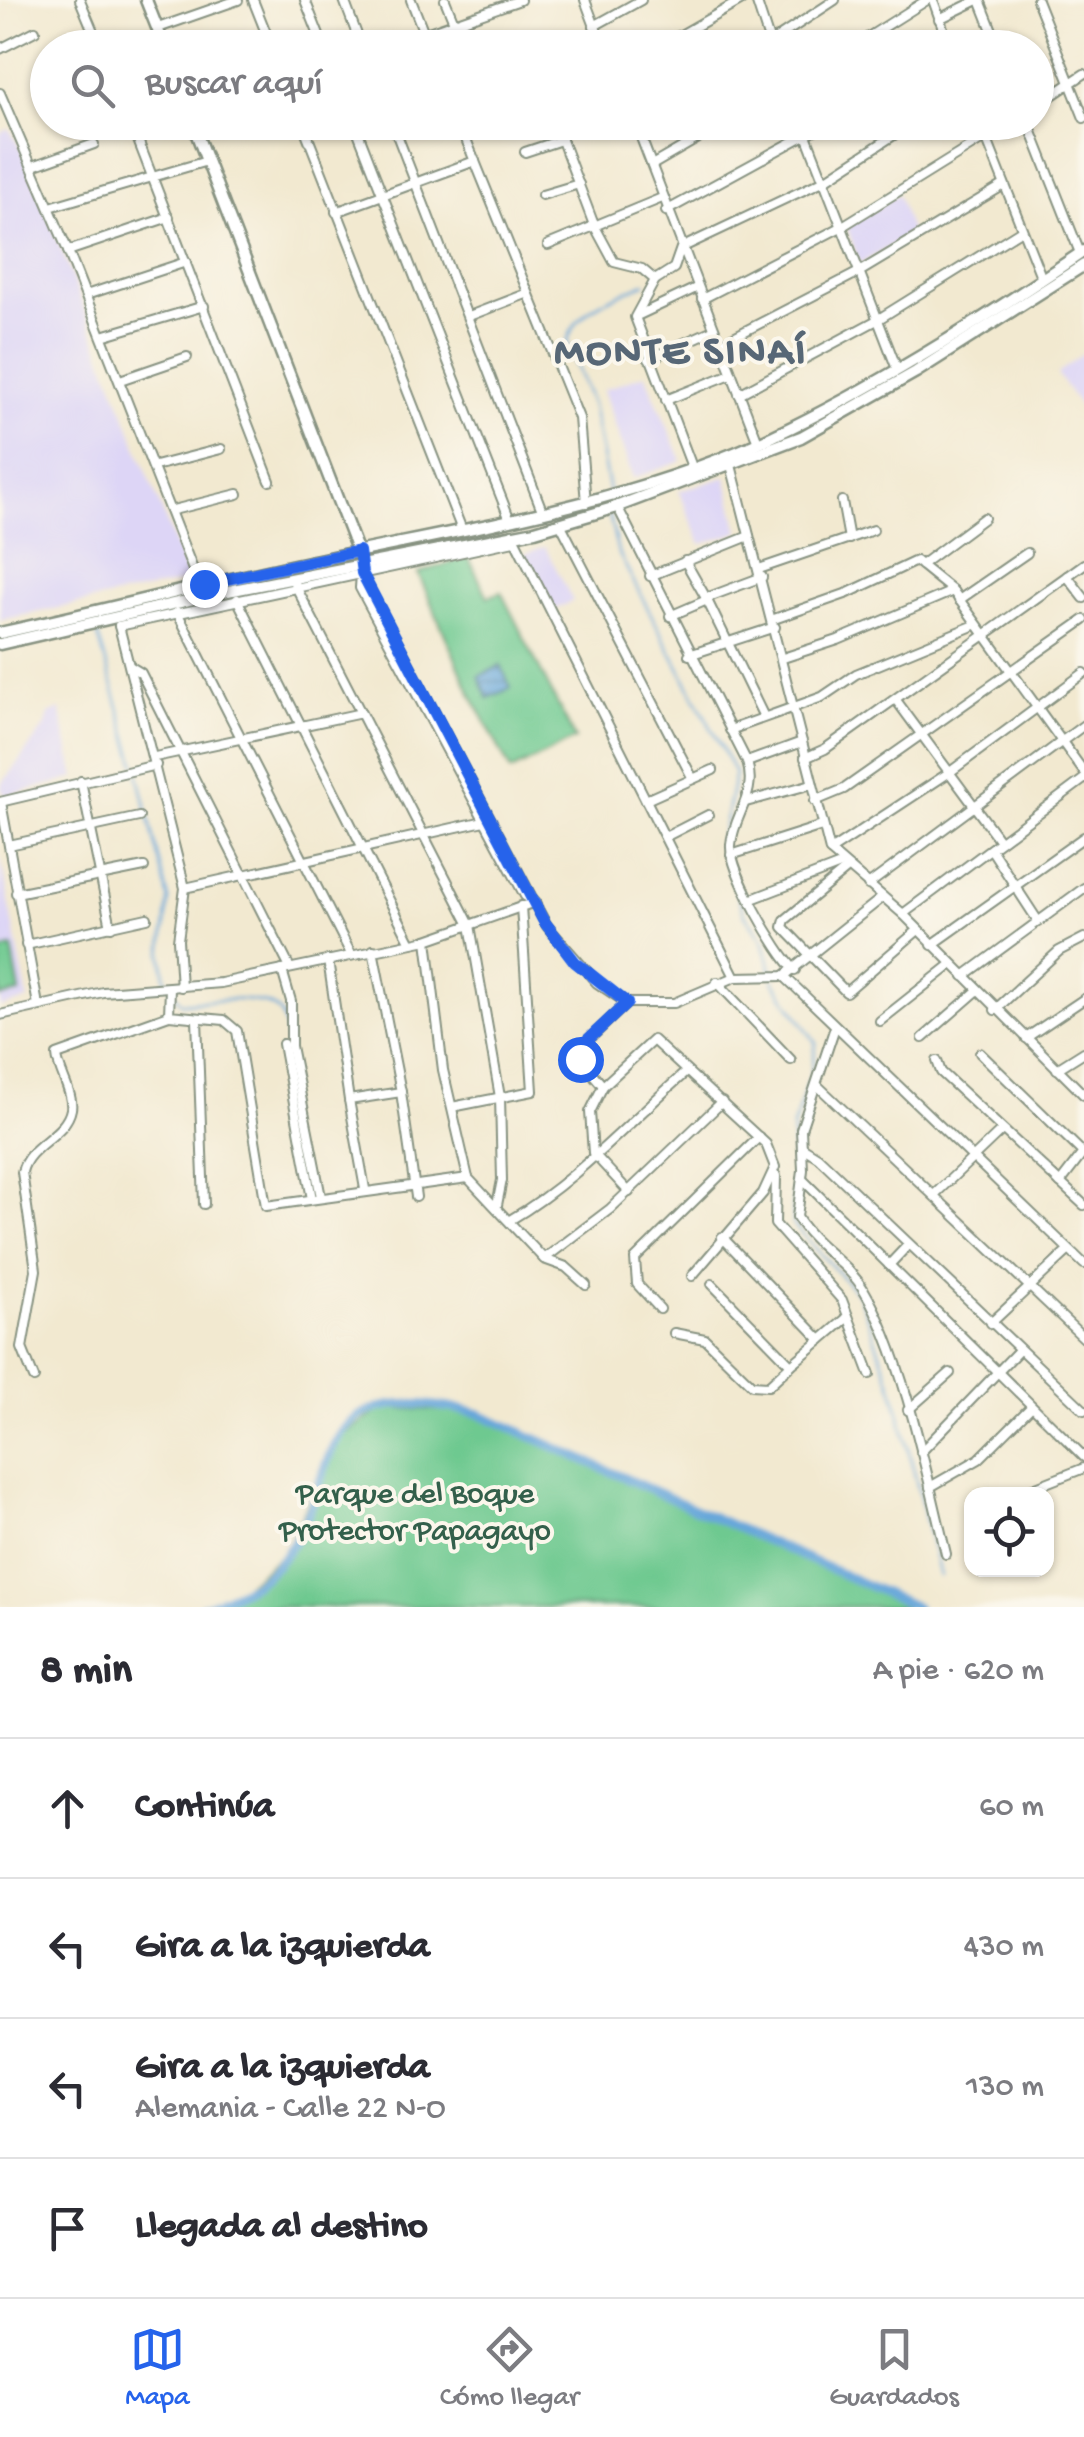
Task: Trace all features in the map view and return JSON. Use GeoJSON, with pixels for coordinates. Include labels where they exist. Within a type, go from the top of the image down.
{"type":"FeatureCollection","features":[{"type":"Feature","properties":{"kind":"street"},"geometry":{"type":"LineString","coordinates":[[80,0],[92,30]]}},
{"type":"Feature","properties":{"kind":"street"},"geometry":{"type":"LineString","coordinates":[[146,0],[158,28],[238,0]]}},
{"type":"Feature","properties":{"kind":"street"},"geometry":{"type":"LineString","coordinates":[[253,0],[265,30]]}},
{"type":"Feature","properties":{"kind":"street"},"geometry":{"type":"LineString","coordinates":[[304,0],[316,30]]}},
{"type":"Feature","properties":{"kind":"street"},"geometry":{"type":"LineString","coordinates":[[344,0],[355,30]]}},
{"type":"Feature","properties":{"kind":"street"},"geometry":{"type":"LineString","coordinates":[[411,0],[423,30]]}},
{"type":"Feature","properties":{"kind":"street"},"geometry":{"type":"LineString","coordinates":[[445,0],[454,22]]}},
{"type":"Feature","properties":{"kind":"street"},"geometry":{"type":"LineString","coordinates":[[432,30],[520,0]]}},
{"type":"Feature","properties":{"kind":"street"},"geometry":{"type":"LineString","coordinates":[[586,0],[596,30]]}},
{"type":"Feature","properties":{"kind":"street"},"geometry":{"type":"LineString","coordinates":[[594,26],[641,0]]}},
{"type":"Feature","properties":{"kind":"street"},"geometry":{"type":"LineString","coordinates":[[690,30],[742,0]]}},
{"type":"Feature","properties":{"kind":"street"},"geometry":{"type":"LineString","coordinates":[[756,0],[764,30]]}},
{"type":"Feature","properties":{"kind":"street"},"geometry":{"type":"LineString","coordinates":[[791,30],[835,0]]}},
{"type":"Feature","properties":{"kind":"street"},"geometry":{"type":"LineString","coordinates":[[881,30],[930,0],[943,30]]}},
{"type":"Feature","properties":{"kind":"street"},"geometry":{"type":"LineString","coordinates":[[940,18],[979,0],[992,30]]}},
{"type":"Feature","properties":{"kind":"street"},"geometry":{"type":"LineString","coordinates":[[1038,0],[1050,30]]}},
{"type":"Feature","properties":{"kind":"street"},"geometry":{"type":"LineString","coordinates":[[0,49],[30,33]]}},
{"type":"Feature","properties":{"kind":"street"},"geometry":{"type":"LineString","coordinates":[[1054,40],[1084,118]]}},
{"type":"Feature","properties":{"kind":"street"},"geometry":{"type":"LineString","coordinates":[[1054,93],[1084,74]]}},
{"type":"Feature","properties":{"kind":"street"},"geometry":{"type":"LineString","coordinates":[[0,93],[34,166],[155,466],[198,585]]}},
{"type":"Feature","properties":{"kind":"street"},"geometry":{"type":"LineString","coordinates":[[138,140],[270,480]]}},
{"type":"Feature","properties":{"kind":"street"},"geometry":{"type":"LineString","coordinates":[[199,140],[359,551],[360,588],[524,896],[534,902]]}},
{"type":"Feature","properties":{"kind":"street"},"geometry":{"type":"LineString","coordinates":[[309,140],[462,530]]}},
{"type":"Feature","properties":{"kind":"street"},"geometry":{"type":"LineString","coordinates":[[361,140],[510,520]]}},
{"type":"Feature","properties":{"kind":"street"},"geometry":{"type":"LineString","coordinates":[[399,140],[543,513]]}},
{"type":"Feature","properties":{"kind":"street"},"geometry":{"type":"LineString","coordinates":[[467,140],[579,418],[588,502]]}},
{"type":"Feature","properties":{"kind":"street"},"geometry":{"type":"LineString","coordinates":[[525,152],[562,140],[594,225],[614,262],[642,269],[655,280]]}},
{"type":"Feature","properties":{"kind":"street"},"geometry":{"type":"LineString","coordinates":[[642,140],[758,442]]}},
{"type":"Feature","properties":{"kind":"street"},"geometry":{"type":"LineString","coordinates":[[652,165],[695,140]]}},
{"type":"Feature","properties":{"kind":"street"},"geometry":{"type":"LineString","coordinates":[[666,210],[803,140]]}},
{"type":"Feature","properties":{"kind":"street"},"geometry":{"type":"LineString","coordinates":[[808,140],[898,369]]}},
{"type":"Feature","properties":{"kind":"street"},"geometry":{"type":"LineString","coordinates":[[692,466],[634,316],[655,280],[674,268],[681,248],[825,180],[886,140]]}},
{"type":"Feature","properties":{"kind":"street"},"geometry":{"type":"LineString","coordinates":[[702,300],[841,227],[981,140]]}},
{"type":"Feature","properties":{"kind":"street"},"geometry":{"type":"LineString","coordinates":[[987,140],[1042,279]]}},
{"type":"Feature","properties":{"kind":"street"},"geometry":{"type":"LineString","coordinates":[[1035,140],[1083,256]]}},
{"type":"Feature","properties":{"kind":"street"},"geometry":{"type":"LineString","coordinates":[[34,166],[94,144]]}},
{"type":"Feature","properties":{"kind":"street"},"geometry":{"type":"LineString","coordinates":[[50,207],[208,161]]}},
{"type":"Feature","properties":{"kind":"street"},"geometry":{"type":"LineString","coordinates":[[336,212],[476,161]]}},
{"type":"Feature","properties":{"kind":"street"},"geometry":{"type":"LineString","coordinates":[[542,195],[579,184]]}},
{"type":"Feature","properties":{"kind":"street"},"geometry":{"type":"LineString","coordinates":[[718,345],[859,272],[1004,185]]}},
{"type":"Feature","properties":{"kind":"street"},"geometry":{"type":"LineString","coordinates":[[548,245],[662,198]]}},
{"type":"Feature","properties":{"kind":"street"},"geometry":{"type":"LineString","coordinates":[[68,251],[169,217]]}},
{"type":"Feature","properties":{"kind":"street"},"geometry":{"type":"LineString","coordinates":[[739,394],[877,320],[1020,231]]}},
{"type":"Feature","properties":{"kind":"street"},"geometry":{"type":"LineString","coordinates":[[0,632],[198,585],[543,513],[588,502],[692,466],[758,442],[898,369],[1083,256]]}},
{"type":"Feature","properties":{"kind":"street"},"geometry":{"type":"LineString","coordinates":[[0,644],[513,537],[590,516],[800,437],[871,398],[1083,256]]}},
{"type":"Feature","properties":{"kind":"street"},"geometry":{"type":"LineString","coordinates":[[86,295],[186,262]]}},
{"type":"Feature","properties":{"kind":"street"},"geometry":{"type":"LineString","coordinates":[[634,316],[696,288]]}},
{"type":"Feature","properties":{"kind":"street"},"geometry":{"type":"LineString","coordinates":[[469,316],[526,294]]}},
{"type":"Feature","properties":{"kind":"street"},"geometry":{"type":"LineString","coordinates":[[102,336],[204,306]]}},
{"type":"Feature","properties":{"kind":"street"},"geometry":{"type":"LineString","coordinates":[[649,360],[712,330]]}},
{"type":"Feature","properties":{"kind":"street"},"geometry":{"type":"LineString","coordinates":[[120,380],[187,357]]}},
{"type":"Feature","properties":{"kind":"street"},"geometry":{"type":"LineString","coordinates":[[666,400],[730,374]]}},
{"type":"Feature","properties":{"kind":"street"},"geometry":{"type":"LineString","coordinates":[[155,466],[220,448]]}},
{"type":"Feature","properties":{"kind":"street"},"geometry":{"type":"LineString","coordinates":[[731,465],[830,851],[903,914],[1084,1095]]}},
{"type":"Feature","properties":{"kind":"street"},"geometry":{"type":"LineString","coordinates":[[172,510],[238,494]]}},
{"type":"Feature","properties":{"kind":"street"},"geometry":{"type":"LineString","coordinates":[[842,501],[849,539]]}},
{"type":"Feature","properties":{"kind":"street"},"geometry":{"type":"LineString","coordinates":[[615,506],[747,762],[751,784],[732,835],[731,855],[752,899],[795,970]]}},
{"type":"Feature","properties":{"kind":"street"},"geometry":{"type":"LineString","coordinates":[[921,565],[984,518]]}},
{"type":"Feature","properties":{"kind":"street"},"geometry":{"type":"LineString","coordinates":[[562,524],[693,779]]}},
{"type":"Feature","properties":{"kind":"street"},"geometry":{"type":"LineString","coordinates":[[670,616],[761,573],[873,530]]}},
{"type":"Feature","properties":{"kind":"street"},"geometry":{"type":"LineString","coordinates":[[650,576],[749,536]]}},
{"type":"Feature","properties":{"kind":"street"},"geometry":{"type":"LineString","coordinates":[[513,537],[735,977]]}},
{"type":"Feature","properties":{"kind":"street"},"geometry":{"type":"LineString","coordinates":[[959,600],[1027,552]]}},
{"type":"Feature","properties":{"kind":"street"},"geometry":{"type":"LineString","coordinates":[[685,562],[764,717]]}},
{"type":"Feature","properties":{"kind":"street"},"geometry":{"type":"LineString","coordinates":[[689,655],[848,593],[911,562],[921,565],[953,591],[1084,776],[903,914]]}},
{"type":"Feature","properties":{"kind":"street"},"geometry":{"type":"LineString","coordinates":[[805,758],[825,749],[896,700],[1084,564]]}},
{"type":"Feature","properties":{"kind":"street"},"geometry":{"type":"LineString","coordinates":[[361,569],[534,902],[565,952],[597,983],[627,1003],[674,1003],[735,977],[784,976],[883,897]]}},
{"type":"Feature","properties":{"kind":"street"},"geometry":{"type":"LineString","coordinates":[[1068,576],[1084,598]]}},
{"type":"Feature","properties":{"kind":"street"},"geometry":{"type":"LineString","coordinates":[[294,582],[357,714],[470,925],[500,1097],[502,1180],[496,1205]]}},
{"type":"Feature","properties":{"kind":"street"},"geometry":{"type":"LineString","coordinates":[[782,658],[838,640],[953,591]]}},
{"type":"Feature","properties":{"kind":"street"},"geometry":{"type":"LineString","coordinates":[[235,595],[297,726],[411,943]]}},
{"type":"Feature","properties":{"kind":"street"},"geometry":{"type":"LineString","coordinates":[[175,608],[351,954]]}},
{"type":"Feature","properties":{"kind":"street"},"geometry":{"type":"LineString","coordinates":[[815,801],[844,789],[923,736],[1008,671],[1084,620]]}},
{"type":"Feature","properties":{"kind":"street"},"geometry":{"type":"LineString","coordinates":[[118,622],[185,888],[178,940],[181,987]]}},
{"type":"Feature","properties":{"kind":"street"},"geometry":{"type":"LineString","coordinates":[[730,730],[822,697],[856,674],[975,625]]}},
{"type":"Feature","properties":{"kind":"street"},"geometry":{"type":"LineString","coordinates":[[132,667],[142,673],[246,877],[286,969],[291,1046],[317,1198]]}},
{"type":"Feature","properties":{"kind":"street"},"geometry":{"type":"LineString","coordinates":[[830,851],[950,772],[1084,673]]}},
{"type":"Feature","properties":{"kind":"street"},"geometry":{"type":"LineString","coordinates":[[896,700],[1000,841]]}},
{"type":"Feature","properties":{"kind":"street"},"geometry":{"type":"LineString","coordinates":[[38,1005],[0,802],[182,752],[357,714]]}},
{"type":"Feature","properties":{"kind":"street"},"geometry":{"type":"LineString","coordinates":[[868,884],[1084,725]]}},
{"type":"Feature","properties":{"kind":"street"},"geometry":{"type":"LineString","coordinates":[[747,762],[802,742]]}},
{"type":"Feature","properties":{"kind":"street"},"geometry":{"type":"LineString","coordinates":[[646,800],[713,770]]}},
{"type":"Feature","properties":{"kind":"street"},"geometry":{"type":"LineString","coordinates":[[81,781],[111,927]]}},
{"type":"Feature","properties":{"kind":"street"},"geometry":{"type":"LineString","coordinates":[[746,802],[812,784]]}},
{"type":"Feature","properties":{"kind":"street"},"geometry":{"type":"LineString","coordinates":[[665,837],[708,815]]}},
{"type":"Feature","properties":{"kind":"street"},"geometry":{"type":"LineString","coordinates":[[9,845],[138,817]]}},
{"type":"Feature","properties":{"kind":"street"},"geometry":{"type":"LineString","coordinates":[[185,888],[484,821]]}},
{"type":"Feature","properties":{"kind":"street"},"geometry":{"type":"LineString","coordinates":[[731,855],[822,826]]}},
{"type":"Feature","properties":{"kind":"street"},"geometry":{"type":"LineString","coordinates":[[932,945],[1084,837]]}},
{"type":"Feature","properties":{"kind":"street"},"geometry":{"type":"LineString","coordinates":[[991,848],[1038,921]]}},
{"type":"Feature","properties":{"kind":"street"},"geometry":{"type":"LineString","coordinates":[[752,899],[846,866]]}},
{"type":"Feature","properties":{"kind":"street"},"geometry":{"type":"LineString","coordinates":[[846,866],[783,923],[810,959],[846,992],[917,931]]}},
{"type":"Feature","properties":{"kind":"street"},"geometry":{"type":"LineString","coordinates":[[16,892],[144,868]]}},
{"type":"Feature","properties":{"kind":"street"},"geometry":{"type":"LineString","coordinates":[[964,976],[1084,888]]}},
{"type":"Feature","properties":{"kind":"street"},"geometry":{"type":"LineString","coordinates":[[0,1015],[117,990],[181,987],[427,940],[534,902]]}},
{"type":"Feature","properties":{"kind":"street"},"geometry":{"type":"LineString","coordinates":[[452,1107],[531,1093],[534,1088],[521,906]]}},
{"type":"Feature","properties":{"kind":"street"},"geometry":{"type":"LineString","coordinates":[[26,945],[147,918]]}},
{"type":"Feature","properties":{"kind":"street"},"geometry":{"type":"LineString","coordinates":[[995,1010],[1059,951],[1084,938]]}},
{"type":"Feature","properties":{"kind":"street"},"geometry":{"type":"LineString","coordinates":[[427,940],[452,1107],[468,1178],[544,1259],[566,1267],[586,1284]]}},
{"type":"Feature","properties":{"kind":"street"},"geometry":{"type":"LineString","coordinates":[[373,950],[402,1092],[416,1196]]}},
{"type":"Feature","properties":{"kind":"street"},"geometry":{"type":"LineString","coordinates":[[328,960],[365,1190]]}},
{"type":"Feature","properties":{"kind":"street"},"geometry":{"type":"LineString","coordinates":[[880,1022],[952,964]]}},
{"type":"Feature","properties":{"kind":"street"},"geometry":{"type":"LineString","coordinates":[[784,976],[1083,1261]]}},
{"type":"Feature","properties":{"kind":"street"},"geometry":{"type":"LineString","coordinates":[[717,982],[791,1060]]}},
{"type":"Feature","properties":{"kind":"street"},"geometry":{"type":"LineString","coordinates":[[169,1015],[170,988]]}},
{"type":"Feature","properties":{"kind":"street"},"geometry":{"type":"LineString","coordinates":[[923,1038],[978,990]]}},
{"type":"Feature","properties":{"kind":"street"},"geometry":{"type":"LineString","coordinates":[[1026,1038],[1084,999]]}},
{"type":"Feature","properties":{"kind":"street"},"geometry":{"type":"LineString","coordinates":[[603,1086],[583,1064],[579,1048],[627,1003]]}},
{"type":"Feature","properties":{"kind":"street"},"geometry":{"type":"LineString","coordinates":[[34,1378],[22,1348],[36,1270],[22,1172],[24,1160],[66,1122],[72,1106],[57,1055],[169,1015],[229,1021],[237,1031],[266,1206],[468,1178]]}},
{"type":"Feature","properties":{"kind":"street"},"geometry":{"type":"LineString","coordinates":[[197,1019],[204,1204]]}},
{"type":"Feature","properties":{"kind":"street"},"geometry":{"type":"LineString","coordinates":[[835,1027],[801,1129],[803,1180],[797,1217],[863,1288],[908,1410],[946,1554]]}},
{"type":"Feature","properties":{"kind":"street"},"geometry":{"type":"LineString","coordinates":[[629,1192],[593,1153],[590,1112],[603,1086],[653,1040],[770,1150],[776,1167],[775,1224],[838,1296],[870,1374]]}},
{"type":"Feature","properties":{"kind":"street"},"geometry":{"type":"LineString","coordinates":[[283,1044],[317,1198]]}},
{"type":"Feature","properties":{"kind":"street"},"geometry":{"type":"LineString","coordinates":[[1057,1069],[1084,1052]]}},
{"type":"Feature","properties":{"kind":"street"},"geometry":{"type":"LineString","coordinates":[[980,1053],[1084,1153],[1060,1183]]}},
{"type":"Feature","properties":{"kind":"street"},"geometry":{"type":"LineString","coordinates":[[937,1061],[941,1072],[1084,1205]]}},
{"type":"Feature","properties":{"kind":"street"},"geometry":{"type":"LineString","coordinates":[[510,1220],[553,1194],[593,1153],[686,1072]]}},
{"type":"Feature","properties":{"kind":"street"},"geometry":{"type":"LineString","coordinates":[[818,1086],[1084,1338]]}},
{"type":"Feature","properties":{"kind":"street"},"geometry":{"type":"LineString","coordinates":[[349,1100],[402,1092]]}},
{"type":"Feature","properties":{"kind":"street"},"geometry":{"type":"LineString","coordinates":[[544,1259],[629,1192],[722,1102]]}},
{"type":"Feature","properties":{"kind":"street"},"geometry":{"type":"LineString","coordinates":[[935,1194],[1002,1130]]}},
{"type":"Feature","properties":{"kind":"street"},"geometry":{"type":"LineString","coordinates":[[660,1309],[637,1284],[635,1260],[759,1138]]}},
{"type":"Feature","properties":{"kind":"street"},"geometry":{"type":"LineString","coordinates":[[802,1147],[818,1157],[1084,1410]]}},
{"type":"Feature","properties":{"kind":"street"},"geometry":{"type":"LineString","coordinates":[[692,1276],[763,1193],[776,1167]]}},
{"type":"Feature","properties":{"kind":"street"},"geometry":{"type":"LineString","coordinates":[[803,1180],[1031,1407],[1082,1450]]}},
{"type":"Feature","properties":{"kind":"street"},"geometry":{"type":"LineString","coordinates":[[722,1238],[821,1340]]}},
{"type":"Feature","properties":{"kind":"street"},"geometry":{"type":"LineString","coordinates":[[889,1265],[908,1245]]}},
{"type":"Feature","properties":{"kind":"street"},"geometry":{"type":"LineString","coordinates":[[991,1323],[1068,1250]]}},
{"type":"Feature","properties":{"kind":"street"},"geometry":{"type":"LineString","coordinates":[[712,1284],[791,1364]]}},
{"type":"Feature","properties":{"kind":"street"},"geometry":{"type":"LineString","coordinates":[[674,1333],[705,1340],[752,1385],[768,1386],[848,1317]]}},
{"type":"Feature","properties":{"kind":"street"},"geometry":{"type":"LineString","coordinates":[[921,1452],[1020,1350]]}},
{"type":"Feature","properties":{"kind":"street"},"geometry":{"type":"LineString","coordinates":[[908,1410],[950,1373]]}},
{"type":"Feature","properties":{"kind":"street"},"geometry":{"type":"LineString","coordinates":[[930,1486],[979,1459],[1031,1407]]}},
{"type":"Feature","properties":{"kind":"street"},"geometry":{"type":"LineString","coordinates":[[1036,1487],[1084,1468]]}},
{"type":"Feature","properties":{"kind":"shaded area"},"geometry":{"type":"Polygon","coordinates":[[[9,129],[26,158],[189,581],[0,620],[0,133],[9,129]]]}},
{"type":"Feature","properties":{"kind":"shaded area"},"geometry":{"type":"Polygon","coordinates":[[[898,194],[911,234],[860,264],[847,227],[898,194]]]}},
{"type":"Feature","properties":{"kind":"shaded area"},"geometry":{"type":"Polygon","coordinates":[[[1084,353],[1084,412],[1057,374],[1084,353]]]}},
{"type":"Feature","properties":{"kind":"shaded area"},"geometry":{"type":"Polygon","coordinates":[[[645,374],[682,461],[633,478],[603,390],[645,374]]]}},
{"type":"Feature","properties":{"kind":"shaded area"},"geometry":{"type":"Polygon","coordinates":[[[726,477],[739,532],[701,544],[679,491],[726,477]]]}},
{"type":"Feature","properties":{"kind":"shaded area"},"geometry":{"type":"Polygon","coordinates":[[[545,547],[573,601],[552,611],[523,555],[545,547]]]}},
{"type":"Feature","properties":{"kind":"shaded area"},"geometry":{"type":"Polygon","coordinates":[[[60,709],[75,778],[5,796],[0,786],[46,725],[49,714],[60,709]]]}},
{"type":"Feature","properties":{"kind":"shaded area"},"geometry":{"type":"Polygon","coordinates":[[[0,855],[28,1000],[0,1007],[0,855]]]}},
{"type":"Feature","properties":{"kind":"green space"},"geometry":{"type":"Polygon","coordinates":[[[468,557],[488,597],[501,592],[575,739],[511,771],[470,692],[418,573],[468,557]]]}},
{"type":"Feature","properties":{"kind":"green space"},"geometry":{"type":"Polygon","coordinates":[[[12,948],[20,993],[0,997],[0,951],[12,948]]]}},
{"type":"Feature","properties":{"kind":"green space","name":"Parque del Boque Protector Papagayo"},"geometry":{"type":"Polygon","coordinates":[[[383,1408],[468,1411],[915,1607],[198,1607],[236,1593],[286,1551],[337,1439],[383,1408]]]}},
{"type":"Feature","properties":{"kind":"water"},"geometry":{"type":"Polygon","coordinates":[[[501,666],[511,688],[488,698],[479,676],[501,666]]]}},
{"type":"Feature","properties":{"kind":"waterway"},"geometry":{"type":"LineString","coordinates":[[609,491],[592,405],[567,343],[588,312],[646,283]]}},
{"type":"Feature","properties":{"kind":"waterway"},"geometry":{"type":"LineString","coordinates":[[609,514],[618,552],[735,773],[720,846],[745,915],[763,940],[772,972]]}},
{"type":"Feature","properties":{"kind":"waterway"},"geometry":{"type":"LineString","coordinates":[[97,632],[136,765]]}},
{"type":"Feature","properties":{"kind":"waterway"},"geometry":{"type":"LineString","coordinates":[[138,773],[169,900],[162,953],[166,984]]}},
{"type":"Feature","properties":{"kind":"waterway"},"geometry":{"type":"LineString","coordinates":[[773,980],[816,1043],[811,1074],[793,1127],[793,1224],[859,1295],[894,1392],[940,1576]]}},
{"type":"Feature","properties":{"kind":"waterway"},"geometry":{"type":"LineString","coordinates":[[171,990],[182,1003],[235,1000],[274,1008],[283,1018],[288,1046]]}},
{"type":"Feature","properties":{"kind":"waterway"},"geometry":{"type":"LineString","coordinates":[[203,1607],[258,1581],[293,1544],[333,1448],[349,1424],[376,1409],[418,1404],[480,1414],[916,1607]]}},
{"type":"Feature","properties":{"kind":"district","name":"MONTE SINAÍ"},"geometry":{"type":"Point","coordinates":[681,347]}},
{"type":"Feature","properties":{"kind":"route"},"geometry":{"type":"LineString","coordinates":[[204,584],[359,551],[362,573],[532,891],[543,920],[575,962],[614,997],[627,1003],[579,1048],[580,1059]]}}]}
